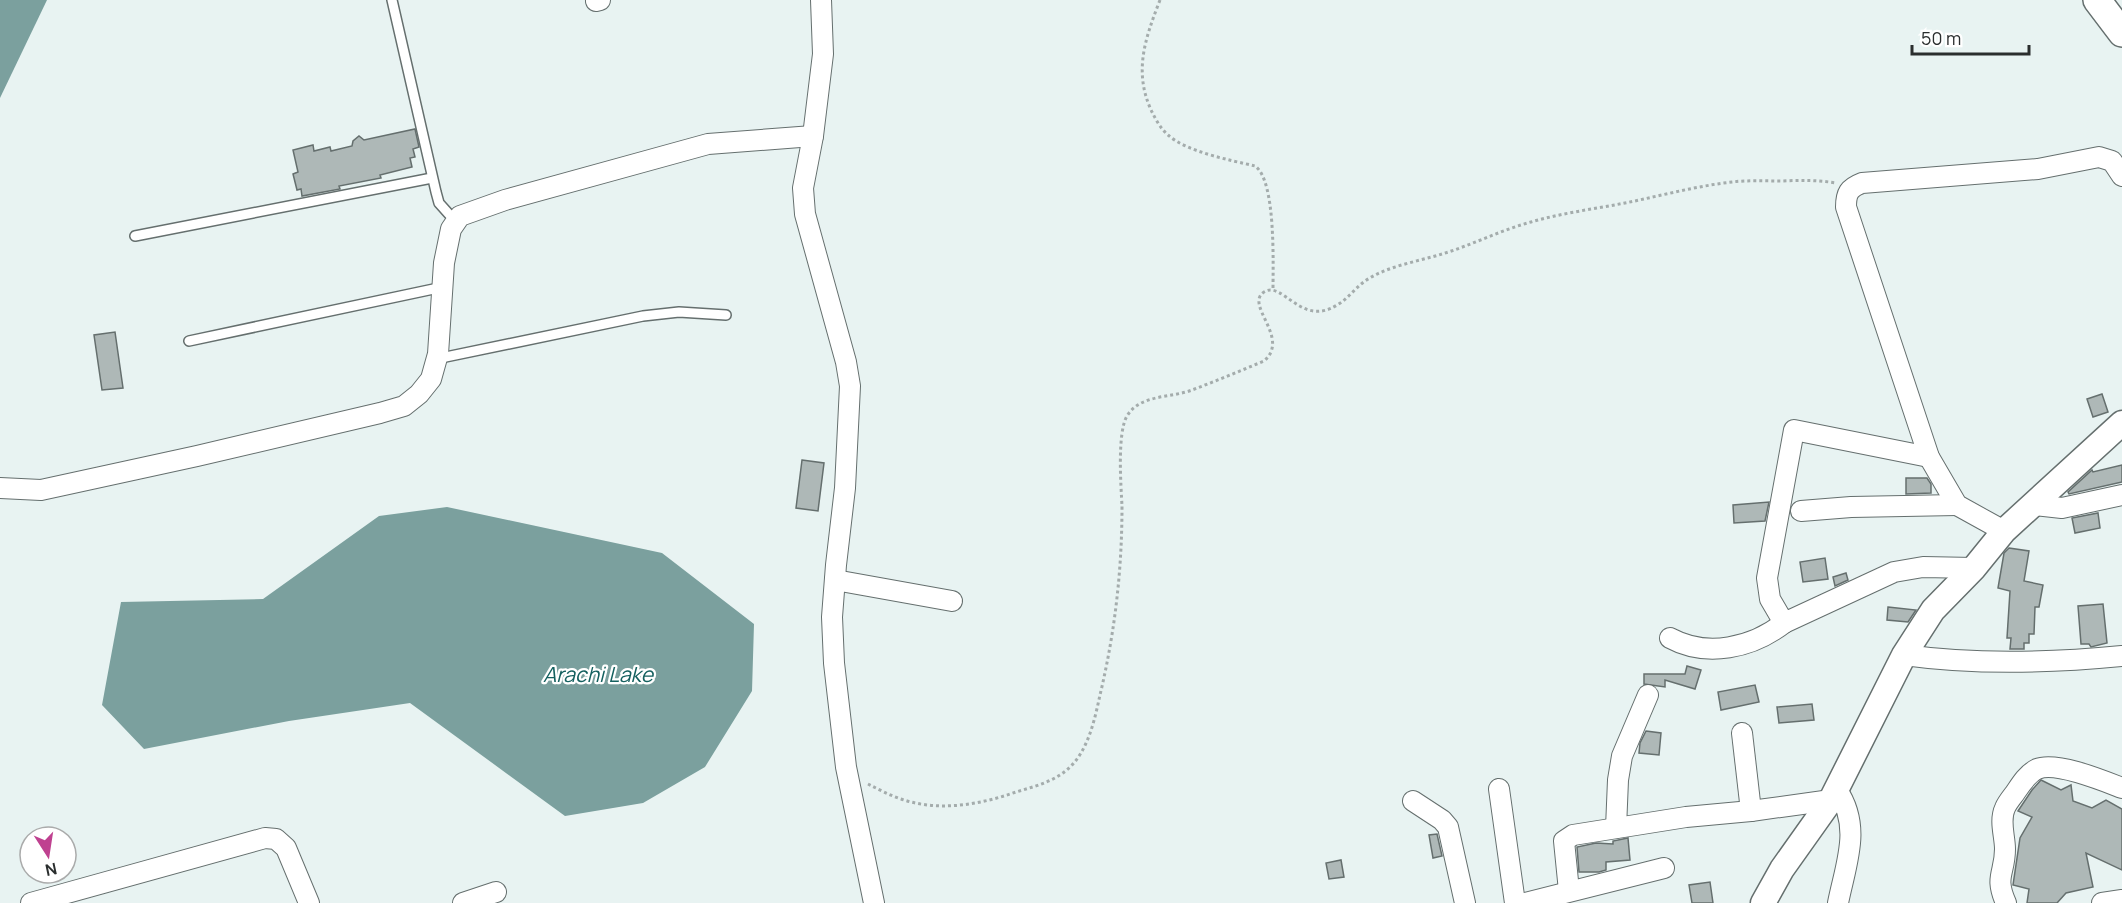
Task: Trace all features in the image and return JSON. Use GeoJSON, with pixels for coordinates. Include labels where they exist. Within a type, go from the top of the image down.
{"type":"FeatureCollection","features":[{"type":"Feature","properties":{"kind":"main road"},"geometry":{"type":"LineString","coordinates":[[2097,0],[2122,33]]}},
{"type":"Feature","properties":{"kind":"street"},"geometry":{"type":"LineString","coordinates":[[821,0],[824,54],[813,136],[803,188],[805,214],[846,362],[850,387],[845,488],[832,617],[834,663],[848,775],[874,903]]}},
{"type":"Feature","properties":{"kind":"street"},"geometry":{"type":"LineString","coordinates":[[0,488],[41,490],[404,406],[419,394],[431,379],[436,359],[444,263],[451,229],[460,216],[505,200],[708,144],[813,136]]}},
{"type":"Feature","properties":{"kind":"street"},"geometry":{"type":"LineString","coordinates":[[1956,505],[1929,457],[1846,207],[1846,197],[1852,186],[1862,183],[2038,169],[2122,152]]}},
{"type":"Feature","properties":{"kind":"street"},"geometry":{"type":"LineString","coordinates":[[2099,158],[2112,161],[2122,176]]}},
{"type":"Feature","properties":{"kind":"street"},"geometry":{"type":"LineString","coordinates":[[1763,903],[1782,869],[1834,795],[1904,655],[1933,610],[1974,568],[2004,531],[2122,423]]}},
{"type":"Feature","properties":{"kind":"street"},"geometry":{"type":"LineString","coordinates":[[1784,623],[1770,599],[1767,578],[1794,430],[1929,457]]}},
{"type":"Feature","properties":{"kind":"street"},"geometry":{"type":"LineString","coordinates":[[2035,505],[2062,508],[2122,495]]}},
{"type":"Feature","properties":{"kind":"street"},"geometry":{"type":"LineString","coordinates":[[1801,511],[1851,507],[1956,505],[2004,531]]}},
{"type":"Feature","properties":{"kind":"street"},"geometry":{"type":"LineString","coordinates":[[1670,638],[1681,644],[1713,650],[1741,645],[1771,633],[1784,623],[1894,572],[1923,567],[1974,568]]}},
{"type":"Feature","properties":{"kind":"street"},"geometry":{"type":"LineString","coordinates":[[835,580],[952,601]]}},
{"type":"Feature","properties":{"kind":"street"},"geometry":{"type":"LineString","coordinates":[[1904,655],[1959,662],[2090,659],[2122,656]]}},
{"type":"Feature","properties":{"kind":"street"},"geometry":{"type":"LineString","coordinates":[[1616,828],[1618,780],[1622,756],[1648,695]]}},
{"type":"Feature","properties":{"kind":"street"},"geometry":{"type":"LineString","coordinates":[[1743,733],[1751,811]]}},
{"type":"Feature","properties":{"kind":"street"},"geometry":{"type":"LineString","coordinates":[[2006,903],[2000,888],[2006,850],[2002,832],[2004,809],[2026,778],[2044,767],[2056,768],[2091,776],[2122,788]]}},
{"type":"Feature","properties":{"kind":"street"},"geometry":{"type":"LineString","coordinates":[[1499,789],[1515,903]]}},
{"type":"Feature","properties":{"kind":"street"},"geometry":{"type":"LineString","coordinates":[[1569,891],[1563,841],[1573,835],[1686,817],[1751,811],[1834,795],[1844,801],[1852,832],[1838,903]]}},
{"type":"Feature","properties":{"kind":"street"},"geometry":{"type":"LineString","coordinates":[[1413,801],[1442,820],[1448,827],[1465,903]]}},
{"type":"Feature","properties":{"kind":"street"},"geometry":{"type":"LineString","coordinates":[[31,903],[265,838],[276,839],[286,848],[309,903]]}},
{"type":"Feature","properties":{"kind":"street"},"geometry":{"type":"LineString","coordinates":[[1525,903],[1664,868]]}},
{"type":"Feature","properties":{"kind":"street"},"geometry":{"type":"LineString","coordinates":[[463,903],[496,892]]}},
{"type":"Feature","properties":{"kind":"street"},"geometry":{"type":"LineString","coordinates":[[2102,903],[2122,900]]}},
{"type":"Feature","properties":{"kind":"lane"},"geometry":{"type":"LineString","coordinates":[[392,0],[432,178],[440,202],[456,222]]}},
{"type":"Feature","properties":{"kind":"lane"},"geometry":{"type":"LineString","coordinates":[[135,236],[432,178]]}},
{"type":"Feature","properties":{"kind":"lane"},"geometry":{"type":"LineString","coordinates":[[189,341],[442,287]]}},
{"type":"Feature","properties":{"kind":"lane"},"geometry":{"type":"LineString","coordinates":[[436,359],[643,316],[679,312],[726,315]]}},
{"type":"Feature","properties":{"kind":"path"},"geometry":{"type":"LineString","coordinates":[[1160,0],[1146,38],[1141,74],[1147,101],[1156,120],[1168,135],[1191,148],[1255,166],[1261,170],[1265,179],[1271,222],[1273,290]]}},
{"type":"Feature","properties":{"kind":"path"},"geometry":{"type":"LineString","coordinates":[[848,775],[900,799],[930,806],[960,805],[994,800],[1056,779],[1073,764],[1092,731],[1110,653],[1122,540],[1121,458],[1123,429],[1127,416],[1142,403],[1167,394],[1189,391],[1264,361],[1270,356],[1274,348],[1273,340],[1259,305],[1264,292],[1273,290],[1304,310],[1325,312],[1339,304],[1365,281],[1396,266],[1442,254],[1532,222],[1732,182],[1818,180],[1852,186]]}},
{"type":"Feature","properties":{"kind":"water"},"geometry":{"type":"Polygon","coordinates":[[[0,0],[47,0],[0,98],[0,0]]]}},
{"type":"Feature","properties":{"kind":"water","name":"Arachi Lake"},"geometry":{"type":"Polygon","coordinates":[[[447,507],[662,553],[754,624],[752,691],[705,767],[643,803],[565,816],[410,703],[289,721],[144,749],[102,705],[121,602],[263,599],[379,516],[447,507]]]}},
{"type":"Feature","properties":{"kind":"building"},"geometry":{"type":"Polygon","coordinates":[[[415,129],[419,147],[413,149],[415,157],[410,158],[412,167],[380,175],[381,178],[339,186],[340,189],[302,196],[301,189],[297,190],[293,174],[298,172],[293,150],[313,145],[314,151],[330,147],[331,151],[352,146],[353,141],[359,136],[364,140],[415,129]]]}},
{"type":"Feature","properties":{"kind":"building"},"geometry":{"type":"Polygon","coordinates":[[[115,332],[123,388],[102,390],[94,335],[115,332]]]}},
{"type":"Feature","properties":{"kind":"building"},"geometry":{"type":"Polygon","coordinates":[[[2102,394],[2108,412],[2093,417],[2087,399],[2102,394]]]}},
{"type":"Feature","properties":{"kind":"building"},"geometry":{"type":"Polygon","coordinates":[[[802,460],[824,463],[818,511],[796,508],[802,460]]]}},
{"type":"Feature","properties":{"kind":"building"},"geometry":{"type":"Polygon","coordinates":[[[2122,465],[2122,482],[2069,494],[2068,492],[2092,470],[2093,472],[2122,465]]]}},
{"type":"Feature","properties":{"kind":"building"},"geometry":{"type":"Polygon","coordinates":[[[1906,478],[1927,478],[1931,484],[1931,493],[1906,494],[1906,478]]]}},
{"type":"Feature","properties":{"kind":"building"},"geometry":{"type":"Polygon","coordinates":[[[1769,502],[1765,521],[1734,523],[1733,505],[1769,502]]]}},
{"type":"Feature","properties":{"kind":"building"},"geometry":{"type":"Polygon","coordinates":[[[2098,513],[2100,528],[2075,533],[2072,518],[2098,513]]]}},
{"type":"Feature","properties":{"kind":"building"},"geometry":{"type":"Polygon","coordinates":[[[2009,548],[2029,551],[2024,581],[2043,585],[2039,607],[2035,607],[2034,634],[2029,634],[2029,643],[2024,643],[2024,649],[2010,649],[2011,638],[2007,638],[2010,591],[1998,588],[2004,553],[2009,548]]]}},
{"type":"Feature","properties":{"kind":"building"},"geometry":{"type":"Polygon","coordinates":[[[1825,558],[1828,579],[1803,582],[1800,562],[1825,558]]]}},
{"type":"Feature","properties":{"kind":"building"},"geometry":{"type":"Polygon","coordinates":[[[1846,573],[1848,580],[1835,586],[1833,577],[1846,573]]]}},
{"type":"Feature","properties":{"kind":"building"},"geometry":{"type":"Polygon","coordinates":[[[2103,604],[2107,643],[2091,647],[2089,644],[2081,644],[2078,606],[2103,604]]]}},
{"type":"Feature","properties":{"kind":"building"},"geometry":{"type":"Polygon","coordinates":[[[1888,607],[1916,610],[1908,622],[1887,620],[1888,607]]]}},
{"type":"Feature","properties":{"kind":"building"},"geometry":{"type":"Polygon","coordinates":[[[1687,666],[1701,670],[1695,689],[1665,680],[1665,687],[1644,684],[1644,674],[1685,674],[1687,666]]]}},
{"type":"Feature","properties":{"kind":"building"},"geometry":{"type":"Polygon","coordinates":[[[1755,685],[1759,702],[1721,710],[1718,692],[1755,685]]]}},
{"type":"Feature","properties":{"kind":"building"},"geometry":{"type":"Polygon","coordinates":[[[1812,704],[1814,720],[1779,723],[1777,707],[1812,704]]]}},
{"type":"Feature","properties":{"kind":"building"},"geometry":{"type":"Polygon","coordinates":[[[1646,731],[1661,733],[1659,755],[1639,753],[1640,743],[1646,731]]]}},
{"type":"Feature","properties":{"kind":"building"},"geometry":{"type":"Polygon","coordinates":[[[2041,780],[2061,790],[2071,785],[2073,801],[2092,808],[2106,800],[2122,809],[2122,870],[2086,853],[2093,887],[2066,893],[2057,903],[2027,903],[2029,889],[2013,885],[2020,838],[2032,817],[2018,811],[2041,780]]]}},
{"type":"Feature","properties":{"kind":"building"},"geometry":{"type":"Polygon","coordinates":[[[1437,834],[1442,856],[1433,858],[1429,835],[1437,834]]]}},
{"type":"Feature","properties":{"kind":"building"},"geometry":{"type":"Polygon","coordinates":[[[1628,838],[1630,860],[1606,862],[1606,870],[1599,872],[1579,872],[1577,847],[1596,843],[1613,844],[1613,841],[1628,838]]]}},
{"type":"Feature","properties":{"kind":"building"},"geometry":{"type":"Polygon","coordinates":[[[1341,860],[1344,877],[1329,879],[1326,863],[1341,860]]]}},
{"type":"Feature","properties":{"kind":"building"},"geometry":{"type":"Polygon","coordinates":[[[1710,882],[1713,903],[1692,903],[1689,885],[1710,882]]]}}]}
